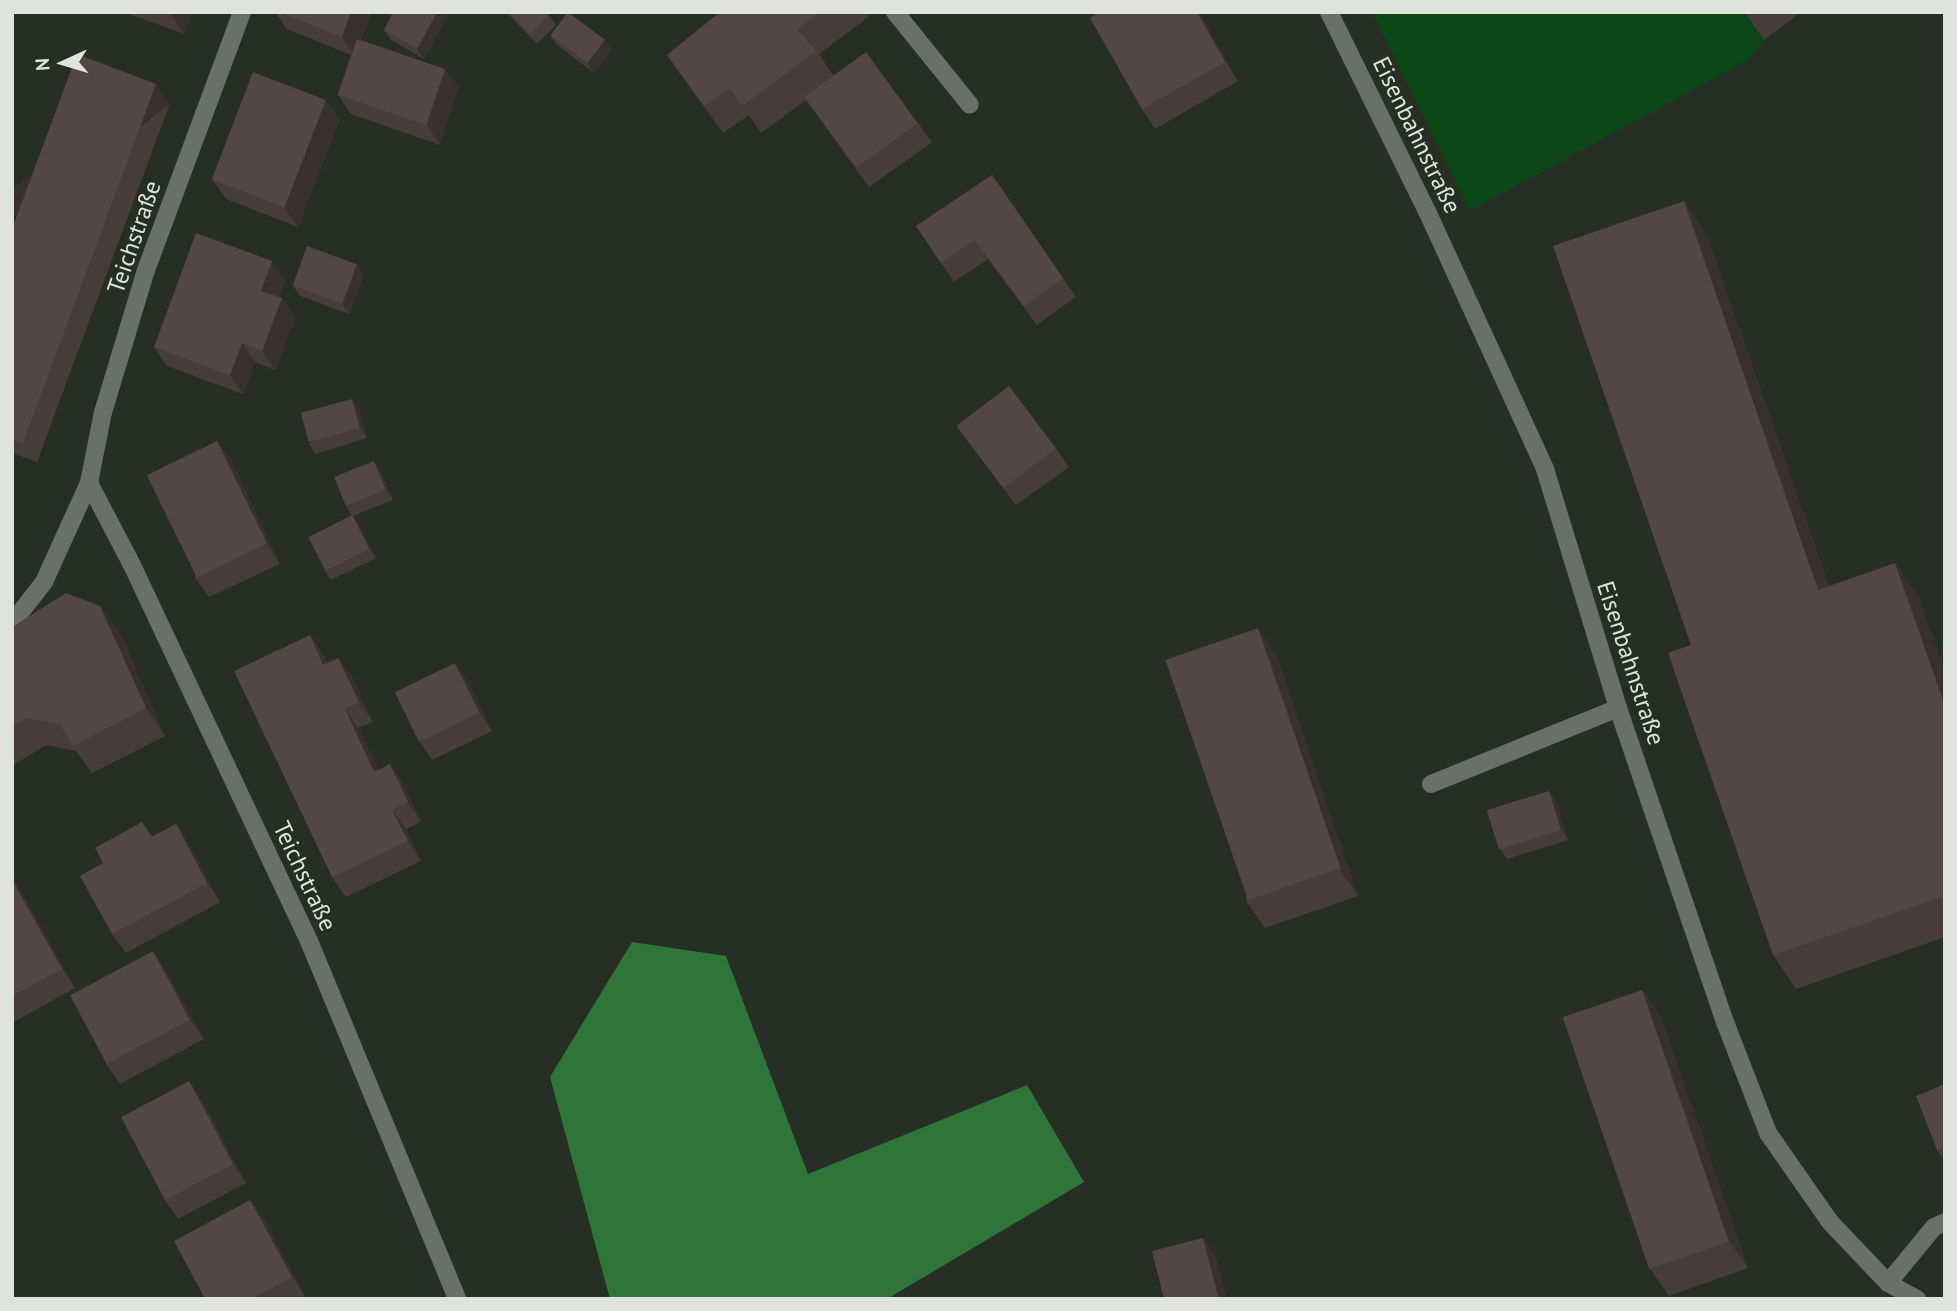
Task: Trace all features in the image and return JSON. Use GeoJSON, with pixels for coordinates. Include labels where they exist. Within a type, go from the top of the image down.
{"type":"FeatureCollection","features":[{"type":"Feature","properties":{"kind":"street","name":"Teichstraße"},"geometry":{"type":"LineString","coordinates":[[12,623],[44,582],[89,483],[103,412],[146,270],[242,12]]}},
{"type":"Feature","properties":{"kind":"street"},"geometry":{"type":"LineString","coordinates":[[895,12],[970,105]]}},
{"type":"Feature","properties":{"kind":"street","name":"Eisenbahnstraße"},"geometry":{"type":"LineString","coordinates":[[1329,12],[1427,211],[1545,469],[1618,708],[1725,1022],[1768,1133],[1830,1222],[1888,1283],[1917,1299]]}},
{"type":"Feature","properties":{"kind":"street","name":"Teichstraße"},"geometry":{"type":"LineString","coordinates":[[89,483],[132,565],[309,942],[457,1299]]}},
{"type":"Feature","properties":{"kind":"street"},"geometry":{"type":"LineString","coordinates":[[1431,784],[1618,708]]}},
{"type":"Feature","properties":{"kind":"street"},"geometry":{"type":"LineString","coordinates":[[1888,1283],[1934,1227],[1945,1222]]}},
{"type":"Feature","properties":{"kind":"shaded area"},"geometry":{"type":"Polygon","coordinates":[[[1372,12],[1743,12],[1764,40],[1748,60],[1470,211],[1372,12]]]}},
{"type":"Feature","properties":{"kind":"shaded area"},"geometry":{"type":"Polygon","coordinates":[[[632,942],[726,956],[808,1174],[1027,1085],[1084,1182],[887,1299],[610,1299],[550,1077],[632,942]]]}},
{"type":"Feature","properties":{"kind":"building"},"geometry":{"type":"Polygon","coordinates":[[[279,12],[351,12],[342,37],[279,12]]]}},
{"type":"Feature","properties":{"kind":"building"},"geometry":{"type":"Polygon","coordinates":[[[393,12],[437,12],[417,49],[384,30],[393,12]]]}},
{"type":"Feature","properties":{"kind":"building"},"geometry":{"type":"Polygon","coordinates":[[[509,12],[546,12],[549,15],[530,34],[509,12]]]}},
{"type":"Feature","properties":{"kind":"building"},"geometry":{"type":"Polygon","coordinates":[[[568,12],[605,40],[587,63],[551,35],[568,12]]]}},
{"type":"Feature","properties":{"kind":"building"},"geometry":{"type":"Polygon","coordinates":[[[720,12],[819,12],[797,29],[816,51],[742,106],[730,88],[704,106],[667,55],[720,12]]]}},
{"type":"Feature","properties":{"kind":"building"},"geometry":{"type":"Polygon","coordinates":[[[1100,12],[1197,12],[1225,62],[1142,109],[1090,18],[1100,12]]]}},
{"type":"Feature","properties":{"kind":"building"},"geometry":{"type":"Polygon","coordinates":[[[357,39],[445,69],[426,125],[338,95],[357,39]]]}},
{"type":"Feature","properties":{"kind":"building"},"geometry":{"type":"Polygon","coordinates":[[[866,52],[918,123],[856,168],[805,97],[866,52]]]}},
{"type":"Feature","properties":{"kind":"building"},"geometry":{"type":"Polygon","coordinates":[[[77,54],[156,84],[23,443],[12,439],[12,229],[77,54]]]}},
{"type":"Feature","properties":{"kind":"building"},"geometry":{"type":"Polygon","coordinates":[[[253,72],[326,100],[285,207],[212,179],[253,72]]]}},
{"type":"Feature","properties":{"kind":"building"},"geometry":{"type":"Polygon","coordinates":[[[992,175],[1063,278],[1024,306],[975,240],[941,263],[916,226],[992,175]]]}},
{"type":"Feature","properties":{"kind":"building"},"geometry":{"type":"Polygon","coordinates":[[[1684,201],[1818,590],[1895,563],[1945,706],[1945,896],[1773,955],[1668,653],[1691,645],[1553,246],[1684,201]]]}},
{"type":"Feature","properties":{"kind":"building"},"geometry":{"type":"Polygon","coordinates":[[[196,233],[272,261],[261,291],[282,298],[262,351],[242,343],[230,375],[154,347],[196,233]]]}},
{"type":"Feature","properties":{"kind":"building"},"geometry":{"type":"Polygon","coordinates":[[[307,246],[357,264],[342,304],[293,285],[307,246]]]}},
{"type":"Feature","properties":{"kind":"building"},"geometry":{"type":"Polygon","coordinates":[[[1009,386],[1056,448],[1003,488],[956,426],[1009,386]]]}},
{"type":"Feature","properties":{"kind":"building"},"geometry":{"type":"Polygon","coordinates":[[[352,399],[360,428],[309,442],[301,413],[352,399]]]}},
{"type":"Feature","properties":{"kind":"building"},"geometry":{"type":"Polygon","coordinates":[[[217,441],[267,543],[197,578],[147,475],[217,441]]]}},
{"type":"Feature","properties":{"kind":"building"},"geometry":{"type":"Polygon","coordinates":[[[374,461],[386,490],[346,506],[334,477],[374,461]]]}},
{"type":"Feature","properties":{"kind":"building"},"geometry":{"type":"Polygon","coordinates":[[[352,515],[369,549],[326,571],[308,537],[352,515]]]}},
{"type":"Feature","properties":{"kind":"building"},"geometry":{"type":"Polygon","coordinates":[[[66,593],[100,606],[146,708],[73,746],[60,724],[26,718],[12,727],[12,627],[66,593]]]}},
{"type":"Feature","properties":{"kind":"building"},"geometry":{"type":"Polygon","coordinates":[[[1258,628],[1341,868],[1248,900],[1165,660],[1258,628]]]}},
{"type":"Feature","properties":{"kind":"building"},"geometry":{"type":"Polygon","coordinates":[[[310,635],[323,665],[338,658],[359,702],[345,709],[374,772],[390,764],[408,802],[392,810],[408,841],[332,877],[234,671],[310,635]]]}},
{"type":"Feature","properties":{"kind":"building"},"geometry":{"type":"Polygon","coordinates":[[[455,663],[479,712],[419,742],[395,692],[455,663]]]}},
{"type":"Feature","properties":{"kind":"building"},"geometry":{"type":"Polygon","coordinates":[[[1549,791],[1561,830],[1499,849],[1487,810],[1549,791]]]}},
{"type":"Feature","properties":{"kind":"building"},"geometry":{"type":"Polygon","coordinates":[[[142,822],[151,837],[176,824],[207,883],[112,934],[80,876],[103,863],[95,848],[142,822]]]}},
{"type":"Feature","properties":{"kind":"building"},"geometry":{"type":"Polygon","coordinates":[[[12,880],[62,969],[12,996],[12,880]]]}},
{"type":"Feature","properties":{"kind":"building"},"geometry":{"type":"Polygon","coordinates":[[[153,951],[190,1020],[107,1064],[70,995],[153,951]]]}},
{"type":"Feature","properties":{"kind":"building"},"geometry":{"type":"Polygon","coordinates":[[[1642,990],[1729,1242],[1649,1269],[1563,1017],[1642,990]]]}},
{"type":"Feature","properties":{"kind":"building"},"geometry":{"type":"Polygon","coordinates":[[[189,1081],[233,1164],[165,1200],[121,1117],[189,1081]]]}},
{"type":"Feature","properties":{"kind":"building"},"geometry":{"type":"Polygon","coordinates":[[[1945,1084],[1945,1147],[1937,1150],[1916,1096],[1945,1084]]]}},
{"type":"Feature","properties":{"kind":"building"},"geometry":{"type":"Polygon","coordinates":[[[250,1200],[292,1277],[250,1299],[205,1299],[174,1241],[250,1200]]]}},
{"type":"Feature","properties":{"kind":"building"},"geometry":{"type":"Polygon","coordinates":[[[1203,1238],[1219,1299],[1164,1299],[1152,1251],[1203,1238]]]}}]}
